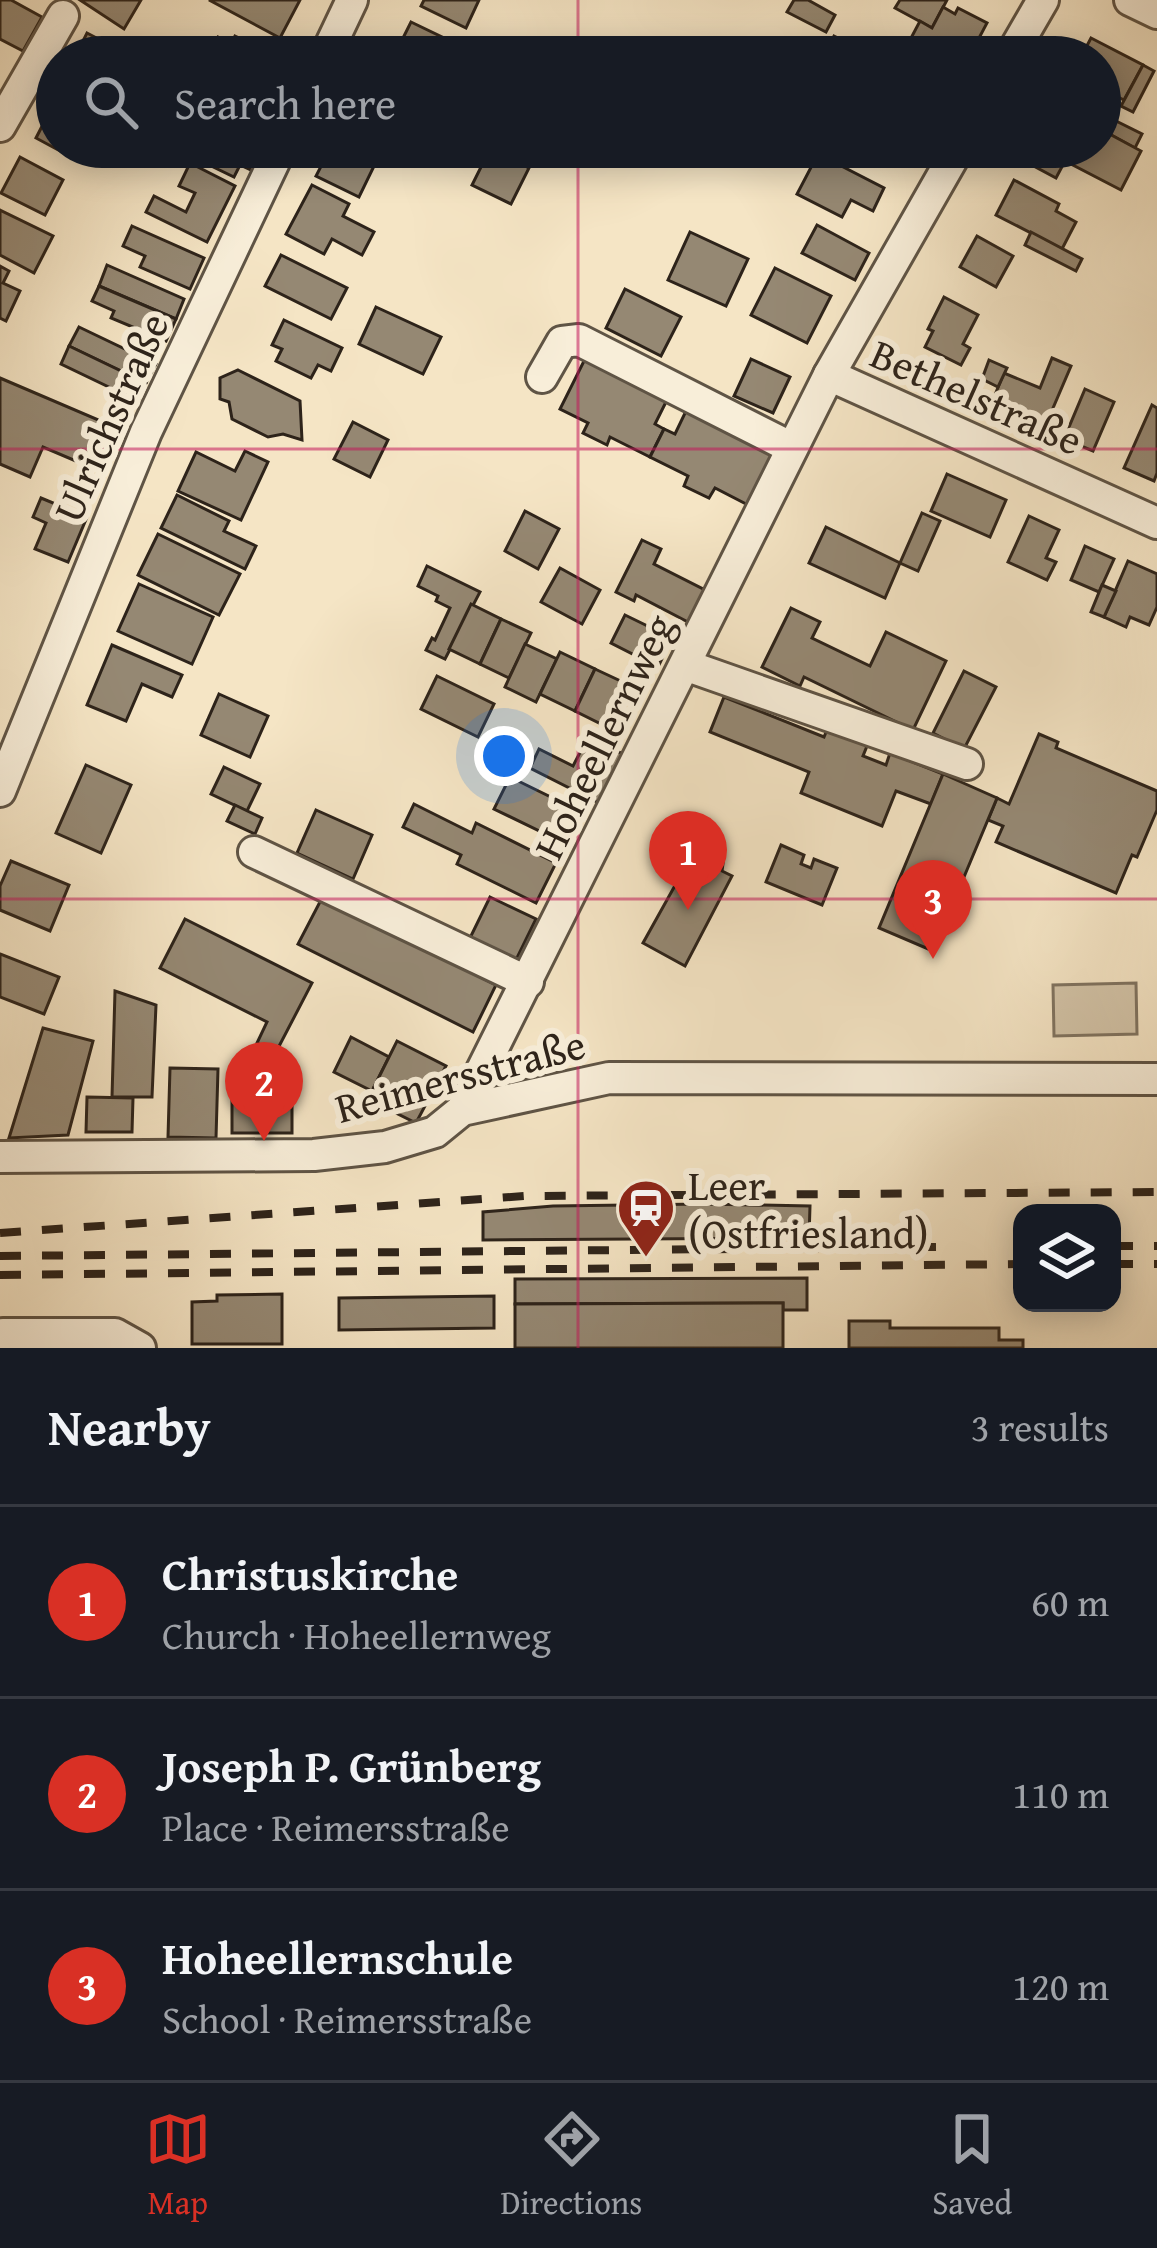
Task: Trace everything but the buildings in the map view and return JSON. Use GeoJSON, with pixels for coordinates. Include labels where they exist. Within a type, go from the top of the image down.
{"type":"FeatureCollection","features":[{"type":"Feature","properties":{"kind":"street"},"geometry":{"type":"LineString","coordinates":[[335,36],[352,0]]}},
{"type":"Feature","properties":{"kind":"street"},"geometry":{"type":"LineString","coordinates":[[1022,36],[1042,0]]}},
{"type":"Feature","properties":{"kind":"street"},"geometry":{"type":"LineString","coordinates":[[1130,0],[1157,14]]}},
{"type":"Feature","properties":{"kind":"street"},"geometry":{"type":"LineString","coordinates":[[52,36],[63,16]]}},
{"type":"Feature","properties":{"kind":"street"},"geometry":{"type":"LineString","coordinates":[[0,126],[36,63]]}},
{"type":"Feature","properties":{"kind":"street","name":"Ulrichstraße"},"geometry":{"type":"LineString","coordinates":[[0,791],[146,432],[271,168]]}},
{"type":"Feature","properties":{"kind":"street","name":"Hoheellernweg"},"geometry":{"type":"LineString","coordinates":[[462,1110],[829,375],[947,168]]}},
{"type":"Feature","properties":{"kind":"street"},"geometry":{"type":"LineString","coordinates":[[542,377],[562,342],[579,340],[792,448]]}},
{"type":"Feature","properties":{"kind":"street","name":"Bethelstraße"},"geometry":{"type":"LineString","coordinates":[[829,375],[1157,523]]}},
{"type":"Feature","properties":{"kind":"street"},"geometry":{"type":"LineString","coordinates":[[685,665],[967,764]]}},
{"type":"Feature","properties":{"kind":"street"},"geometry":{"type":"LineString","coordinates":[[254,852],[528,982]]}},
{"type":"Feature","properties":{"kind":"street","name":"Reimersstraße"},"geometry":{"type":"LineString","coordinates":[[0,1157],[314,1155],[385,1147],[435,1132],[462,1110],[608,1078],[1157,1079]]}},
{"type":"Feature","properties":{"kind":"street"},"geometry":{"type":"LineString","coordinates":[[3,1334],[115,1334],[140,1348]]}},
{"type":"Feature","properties":{"kind":"shaded area"},"geometry":{"type":"Polygon","coordinates":[[[1136,983],[1137,1034],[1054,1036],[1053,985],[1136,983]]]}},
{"type":"Feature","properties":{"kind":"railway"},"geometry":{"type":"LineString","coordinates":[[0,1233],[525,1196],[1157,1192]]}},
{"type":"Feature","properties":{"kind":"railway"},"geometry":{"type":"LineString","coordinates":[[1121,1246],[1157,1246]]}},
{"type":"Feature","properties":{"kind":"railway"},"geometry":{"type":"LineString","coordinates":[[0,1256],[936,1247]]}},
{"type":"Feature","properties":{"kind":"railway"},"geometry":{"type":"LineString","coordinates":[[0,1275],[1013,1264]]}},
{"type":"Feature","properties":{"kind":"railway"},"geometry":{"type":"LineString","coordinates":[[1121,1264],[1157,1264]]}},
{"type":"Feature","properties":{"kind":"place","name":"Christuskirche"},"geometry":{"type":"Point","coordinates":[688,910]}},
{"type":"Feature","properties":{"kind":"place","name":"Hoheellernschule"},"geometry":{"type":"Point","coordinates":[933,959]}},
{"type":"Feature","properties":{"kind":"place","name":"Joseph P. Grünberg"},"geometry":{"type":"Point","coordinates":[264,1141]}},
{"type":"Feature","properties":{"kind":"place","name":"Leer (Ostfriesland)"},"geometry":{"type":"Point","coordinates":[646,1259]}}]}
